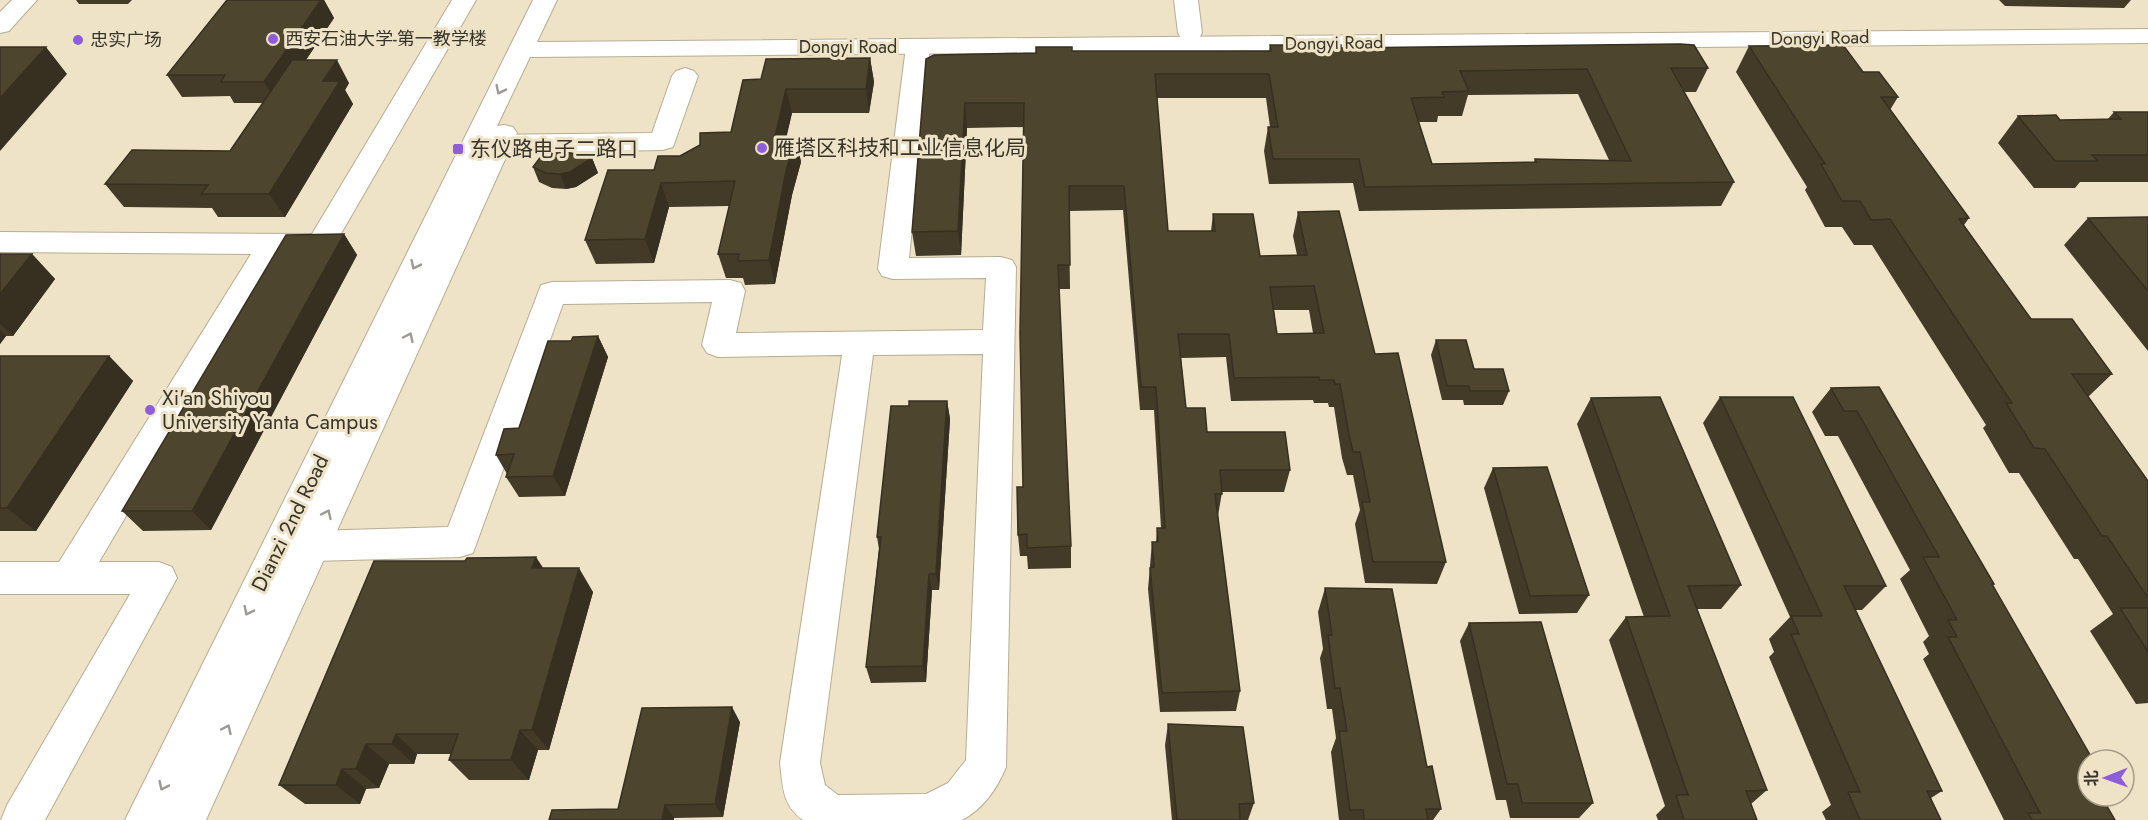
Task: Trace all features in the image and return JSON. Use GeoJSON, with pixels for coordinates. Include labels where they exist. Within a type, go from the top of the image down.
{"type":"FeatureCollection","features":[{"type":"Feature","properties":{"kind":"main road"},"geometry":{"type":"LineString","coordinates":[[0,26],[25,0]]}},
{"type":"Feature","properties":{"kind":"main road"},"geometry":{"type":"LineString","coordinates":[[0,242],[321,244],[464,0]]}},
{"type":"Feature","properties":{"kind":"main road","name":"Dianzi 2nd Road"},"geometry":{"type":"LineString","coordinates":[[184,820],[498,144],[534,44],[545,0]]}},
{"type":"Feature","properties":{"kind":"main road","name":"Dianzi 2nd Road"},"geometry":{"type":"LineString","coordinates":[[146,820],[534,44],[566,0]]}},
{"type":"Feature","properties":{"kind":"main road"},"geometry":{"type":"LineString","coordinates":[[1185,0],[1190,33]]}},
{"type":"Feature","properties":{"kind":"main road","name":"Dongyi Road"},"geometry":{"type":"LineString","coordinates":[[534,44],[1190,33],[2148,24]]}},
{"type":"Feature","properties":{"kind":"main road","name":"Dongyi Road"},"geometry":{"type":"LineString","coordinates":[[534,44],[918,47],[2148,36]]}},
{"type":"Feature","properties":{"kind":"main road"},"geometry":{"type":"LineString","coordinates":[[859,344],[800,763],[806,797],[832,816],[929,815],[963,797],[986,767],[1001,267],[893,269],[918,47]]}},
{"type":"Feature","properties":{"kind":"main road"},"geometry":{"type":"LineString","coordinates":[[498,144],[663,141],[685,76]]}},
{"type":"Feature","properties":{"kind":"main road"},"geometry":{"type":"LineString","coordinates":[[69,579],[272,243]]}},
{"type":"Feature","properties":{"kind":"main road"},"geometry":{"type":"LineString","coordinates":[[312,546],[460,542],[552,293],[730,291],[718,345],[999,342]]}},
{"type":"Feature","properties":{"kind":"main road"},"geometry":{"type":"LineString","coordinates":[[0,578],[159,578],[22,820]]}},
{"type":"Feature","properties":{"kind":"building"},"geometry":{"type":"Polygon","coordinates":[[[227,0],[321,0],[264,82],[221,82],[225,75],[167,75],[227,0]]]}},
{"type":"Feature","properties":{"kind":"building"},"geometry":{"type":"Polygon","coordinates":[[[1270,45],[1341,45],[1341,48],[1694,45],[1708,68],[1671,68],[1734,182],[1365,187],[1359,159],[1273,159],[1268,127],[1278,127],[1269,74],[1155,74],[1168,231],[1215,231],[1213,214],[1253,214],[1260,256],[1307,255],[1298,212],[1339,211],[1375,354],[1398,353],[1446,562],[1373,562],[1362,502],[1370,502],[1360,452],[1353,452],[1340,384],[1335,384],[1334,380],[1319,380],[1319,377],[1234,378],[1229,334],[1178,334],[1186,408],[1205,408],[1207,432],[1285,432],[1290,470],[1220,470],[1222,494],[1215,494],[1240,691],[1162,693],[1150,568],[1154,567],[1152,542],[1158,542],[1157,528],[1165,528],[1156,387],[1141,387],[1124,186],[1069,186],[1070,265],[1058,265],[1071,546],[1027,548],[1027,534],[1018,535],[1017,487],[1023,487],[1020,333],[1024,103],[965,103],[958,231],[912,232],[926,59],[934,55],[1036,53],[1036,47],[1072,47],[1072,51],[1271,51],[1270,45]],[[1587,69],[1460,71],[1469,91],[1442,92],[1444,97],[1411,98],[1432,164],[1536,162],[1535,159],[1631,161],[1587,69]],[[1314,286],[1270,287],[1277,334],[1324,333],[1314,286]]]}},
{"type":"Feature","properties":{"kind":"building"},"geometry":{"type":"Polygon","coordinates":[[[1843,45],[1863,72],[1879,72],[1898,97],[1881,97],[1969,218],[1959,219],[2031,319],[2072,319],[2112,374],[2072,374],[2148,481],[2148,598],[2107,536],[2102,536],[2045,449],[2034,448],[2006,403],[2012,403],[1890,219],[1871,220],[1860,201],[1842,201],[1821,164],[1825,164],[1749,46],[1843,45]]]}},
{"type":"Feature","properties":{"kind":"building"},"geometry":{"type":"Polygon","coordinates":[[[0,47],[46,47],[0,98],[0,47]]]}},
{"type":"Feature","properties":{"kind":"building"},"geometry":{"type":"Polygon","coordinates":[[[870,58],[866,89],[786,89],[775,137],[796,137],[786,171],[769,260],[738,261],[739,254],[718,254],[735,181],[661,183],[645,239],[585,240],[608,170],[654,170],[658,156],[680,156],[700,145],[700,133],[731,132],[743,80],[761,79],[766,59],[870,58]]]}},
{"type":"Feature","properties":{"kind":"building"},"geometry":{"type":"Polygon","coordinates":[[[292,60],[337,60],[323,81],[340,81],[269,194],[201,194],[208,185],[105,184],[132,150],[230,151],[292,60]]]}},
{"type":"Feature","properties":{"kind":"building"},"geometry":{"type":"Polygon","coordinates":[[[2114,112],[2148,112],[2148,155],[2092,155],[2098,161],[2055,161],[2018,116],[2056,115],[2060,120],[2121,119],[2114,112]]]}},
{"type":"Feature","properties":{"kind":"building"},"geometry":{"type":"Polygon","coordinates":[[[545,151],[562,151],[592,158],[570,172],[546,173],[533,167],[545,151]]]}},
{"type":"Feature","properties":{"kind":"building"},"geometry":{"type":"Polygon","coordinates":[[[2148,217],[2148,291],[2088,218],[2148,217]]]}},
{"type":"Feature","properties":{"kind":"building"},"geometry":{"type":"Polygon","coordinates":[[[344,234],[192,511],[122,511],[286,235],[344,234]]]}},
{"type":"Feature","properties":{"kind":"building"},"geometry":{"type":"Polygon","coordinates":[[[0,254],[32,254],[0,294],[0,254]]]}},
{"type":"Feature","properties":{"kind":"building"},"geometry":{"type":"Polygon","coordinates":[[[598,336],[553,476],[506,477],[514,454],[496,455],[504,429],[519,428],[548,341],[571,341],[573,337],[598,336]]]}},
{"type":"Feature","properties":{"kind":"building"},"geometry":{"type":"Polygon","coordinates":[[[1436,340],[1466,340],[1474,369],[1503,369],[1509,391],[1470,391],[1469,386],[1447,386],[1436,340]]]}},
{"type":"Feature","properties":{"kind":"building"},"geometry":{"type":"Polygon","coordinates":[[[0,356],[109,356],[7,508],[0,508],[0,356]]]}},
{"type":"Feature","properties":{"kind":"building"},"geometry":{"type":"Polygon","coordinates":[[[1879,387],[2086,748],[2076,748],[2076,808],[2108,808],[2115,820],[2032,820],[2028,813],[2040,813],[1948,637],[1957,637],[1948,620],[1957,620],[1923,557],[1939,557],[1857,411],[1844,411],[1831,388],[1879,387]]]}},
{"type":"Feature","properties":{"kind":"building"},"geometry":{"type":"Polygon","coordinates":[[[1660,397],[1741,585],[1688,586],[1767,790],[1746,791],[1757,820],[1684,820],[1676,795],[1688,795],[1626,617],[1670,616],[1591,398],[1660,397]]]}},
{"type":"Feature","properties":{"kind":"building"},"geometry":{"type":"Polygon","coordinates":[[[1720,397],[1793,397],[1886,586],[1844,586],[1942,791],[1927,791],[1941,820],[1860,820],[1848,792],[1860,792],[1791,634],[1799,634],[1791,616],[1822,616],[1720,397]]]}},
{"type":"Feature","properties":{"kind":"building"},"geometry":{"type":"Polygon","coordinates":[[[909,401],[947,401],[936,574],[929,574],[923,666],[866,667],[881,537],[877,537],[891,406],[909,406],[909,401]]]}},
{"type":"Feature","properties":{"kind":"building"},"geometry":{"type":"Polygon","coordinates":[[[1547,467],[1589,595],[1530,596],[1493,468],[1547,467]]]}},
{"type":"Feature","properties":{"kind":"building"},"geometry":{"type":"Polygon","coordinates":[[[536,557],[532,568],[579,568],[532,730],[520,730],[511,760],[449,760],[458,734],[396,734],[392,744],[366,744],[356,769],[342,769],[336,785],[279,785],[374,561],[465,561],[467,558],[536,557]]]}},
{"type":"Feature","properties":{"kind":"building"},"geometry":{"type":"Polygon","coordinates":[[[1325,588],[1392,589],[1427,767],[1432,766],[1441,809],[1426,809],[1428,820],[1364,820],[1363,810],[1350,810],[1339,731],[1347,731],[1340,688],[1335,688],[1328,635],[1332,635],[1325,588]]]}},
{"type":"Feature","properties":{"kind":"building"},"geometry":{"type":"Polygon","coordinates":[[[2120,608],[2148,608],[2148,652],[2120,608]]]}},
{"type":"Feature","properties":{"kind":"building"},"geometry":{"type":"Polygon","coordinates":[[[1541,622],[1593,803],[1522,803],[1518,784],[1507,784],[1469,623],[1541,622]]]}},
{"type":"Feature","properties":{"kind":"building"},"geometry":{"type":"Polygon","coordinates":[[[732,707],[715,804],[665,805],[662,820],[549,820],[552,810],[618,809],[642,708],[732,707]]]}},
{"type":"Feature","properties":{"kind":"building"},"geometry":{"type":"Polygon","coordinates":[[[1168,724],[1243,727],[1254,803],[1239,804],[1240,820],[1177,820],[1168,724]]]}},
{"type":"Feature","properties":{"kind":"place","name":"西安石油大学-第一教学楼"},"geometry":{"type":"Point","coordinates":[273,39]}},
{"type":"Feature","properties":{"kind":"place","name":"忠实广场"},"geometry":{"type":"Point","coordinates":[78,40]}},
{"type":"Feature","properties":{"kind":"place","name":"雁塔区科技和工业信息化局"},"geometry":{"type":"Point","coordinates":[762,148]}},
{"type":"Feature","properties":{"kind":"place","name":"东仪路电子二路口"},"geometry":{"type":"Point","coordinates":[458,149]}},
{"type":"Feature","properties":{"kind":"place","name":"Xi'an Shiyou University Yanta Campus"},"geometry":{"type":"Point","coordinates":[150,410]}}]}
